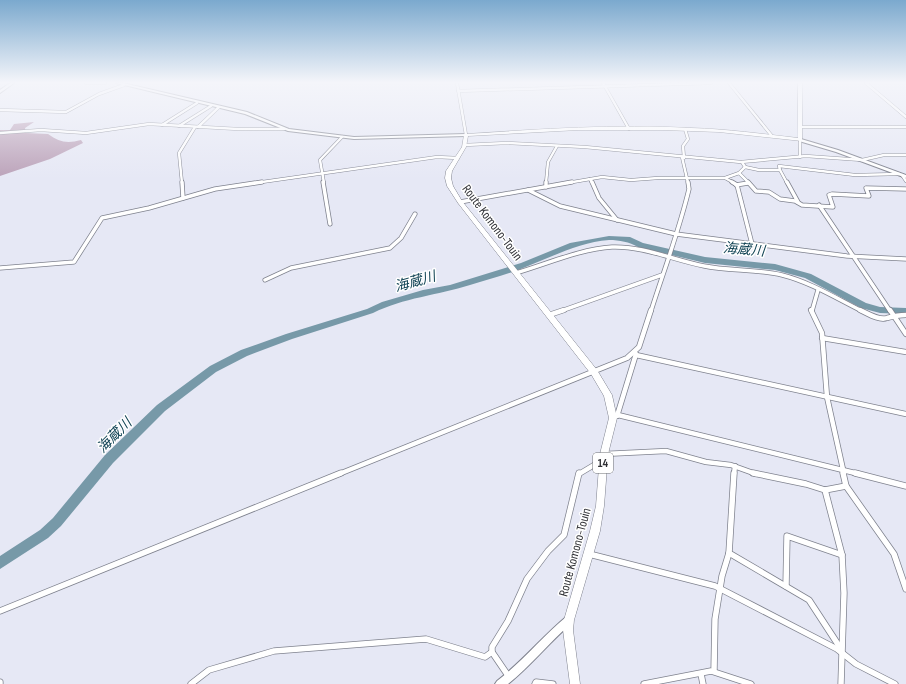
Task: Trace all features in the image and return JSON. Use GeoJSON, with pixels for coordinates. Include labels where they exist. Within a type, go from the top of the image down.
{"type":"FeatureCollection","features":[{"type":"Feature","properties":{"kind":"main road"},"geometry":{"type":"LineString","coordinates":[[250,115],[284,129],[342,137],[379,138],[524,131],[629,129],[685,129],[772,136],[800,140],[864,160],[902,175]]}},
{"type":"Feature","properties":{"kind":"main road"},"geometry":{"type":"LineString","coordinates":[[800,115],[800,140]]}},
{"type":"Feature","properties":{"kind":"main road","name":"Route Komono-Touin"},"geometry":{"type":"LineString","coordinates":[[466,135],[465,144],[449,171],[448,178],[450,186],[460,202],[594,372],[608,395],[615,417],[604,457],[600,506],[589,554],[569,620],[568,630],[575,684]]}},
{"type":"Feature","properties":{"kind":"main road"},"geometry":{"type":"LineString","coordinates":[[500,684],[509,678],[554,631],[569,620]]}},
{"type":"Feature","properties":{"kind":"street"},"geometry":{"type":"LineString","coordinates":[[162,125],[178,115]]}},
{"type":"Feature","properties":{"kind":"street"},"geometry":{"type":"LineString","coordinates":[[179,126],[196,115]]}},
{"type":"Feature","properties":{"kind":"street"},"geometry":{"type":"LineString","coordinates":[[183,198],[179,153],[197,127],[210,115]]}},
{"type":"Feature","properties":{"kind":"street"},"geometry":{"type":"LineString","coordinates":[[462,115],[466,135]]}},
{"type":"Feature","properties":{"kind":"street"},"geometry":{"type":"LineString","coordinates":[[621,115],[629,129]]}},
{"type":"Feature","properties":{"kind":"street"},"geometry":{"type":"LineString","coordinates":[[755,115],[772,136]]}},
{"type":"Feature","properties":{"kind":"street"},"geometry":{"type":"LineString","coordinates":[[0,133],[41,130],[86,133],[129,126],[162,125],[284,129]]}},
{"type":"Feature","properties":{"kind":"street"},"geometry":{"type":"LineString","coordinates":[[800,127],[906,127]]}},
{"type":"Feature","properties":{"kind":"street"},"geometry":{"type":"LineString","coordinates":[[685,129],[688,139],[683,146],[683,157],[690,189],[671,246],[670,255],[639,347],[635,354],[615,417],[906,486]]}},
{"type":"Feature","properties":{"kind":"street"},"geometry":{"type":"LineString","coordinates":[[330,224],[320,160],[342,137]]}},
{"type":"Feature","properties":{"kind":"street"},"geometry":{"type":"LineString","coordinates":[[800,140],[800,156]]}},
{"type":"Feature","properties":{"kind":"street"},"geometry":{"type":"LineString","coordinates":[[465,144],[506,143],[627,150],[742,162],[800,156],[864,160],[884,155],[906,155]]}},
{"type":"Feature","properties":{"kind":"street"},"geometry":{"type":"LineString","coordinates":[[546,187],[548,162],[557,146]]}},
{"type":"Feature","properties":{"kind":"street"},"geometry":{"type":"LineString","coordinates":[[0,268],[74,262],[102,218],[149,208],[215,189],[437,157],[458,158]]}},
{"type":"Feature","properties":{"kind":"street"},"geometry":{"type":"LineString","coordinates":[[742,162],[745,167],[760,170],[780,170]]}},
{"type":"Feature","properties":{"kind":"street"},"geometry":{"type":"LineString","coordinates":[[798,202],[779,166],[854,175],[902,175],[906,181]]}},
{"type":"Feature","properties":{"kind":"street"},"geometry":{"type":"LineString","coordinates":[[460,202],[606,176],[631,180],[663,178],[725,178],[739,173],[745,167]]}},
{"type":"Feature","properties":{"kind":"street"},"geometry":{"type":"LineString","coordinates":[[739,173],[756,192],[769,192],[780,198],[798,202],[802,205],[833,207],[829,195],[869,196],[866,188],[906,189]]}},
{"type":"Feature","properties":{"kind":"street"},"geometry":{"type":"LineString","coordinates":[[725,178],[736,185],[748,183]]}},
{"type":"Feature","properties":{"kind":"street"},"geometry":{"type":"LineString","coordinates":[[590,179],[599,198],[618,220]]}},
{"type":"Feature","properties":{"kind":"street"},"geometry":{"type":"LineString","coordinates":[[736,185],[752,244]]}},
{"type":"Feature","properties":{"kind":"street"},"geometry":{"type":"LineString","coordinates":[[528,190],[560,206],[676,234],[854,257],[906,259]]}},
{"type":"Feature","properties":{"kind":"street"},"geometry":{"type":"LineString","coordinates":[[819,206],[906,334]]}},
{"type":"Feature","properties":{"kind":"street"},"geometry":{"type":"LineString","coordinates":[[265,280],[291,268],[390,248],[401,238],[415,214]]}},
{"type":"Feature","properties":{"kind":"street"},"geometry":{"type":"LineString","coordinates":[[515,272],[602,248],[633,248],[670,255],[703,266],[781,275],[818,290],[873,316],[886,319],[894,315],[906,315]]}},
{"type":"Feature","properties":{"kind":"street"},"geometry":{"type":"LineString","coordinates":[[549,315],[662,275]]}},
{"type":"Feature","properties":{"kind":"street"},"geometry":{"type":"LineString","coordinates":[[818,290],[811,309],[822,338],[827,397],[846,486],[894,554],[906,589]]}},
{"type":"Feature","properties":{"kind":"street"},"geometry":{"type":"LineString","coordinates":[[822,338],[906,352]]}},
{"type":"Feature","properties":{"kind":"street"},"geometry":{"type":"LineString","coordinates":[[0,611],[594,372],[635,354],[906,414]]}},
{"type":"Feature","properties":{"kind":"street"},"geometry":{"type":"LineString","coordinates":[[509,678],[492,652],[492,647],[508,621],[527,579],[548,551],[564,535],[579,473],[604,457],[666,451],[706,462],[735,466],[768,478],[806,484],[824,490],[846,486]]}},
{"type":"Feature","properties":{"kind":"street"},"geometry":{"type":"LineString","coordinates":[[714,671],[715,619],[722,576],[729,553],[735,466]]}},
{"type":"Feature","properties":{"kind":"street"},"geometry":{"type":"LineString","coordinates":[[824,490],[842,555],[844,593],[841,684]]}},
{"type":"Feature","properties":{"kind":"street"},"geometry":{"type":"LineString","coordinates":[[786,586],[787,536],[842,555]]}},
{"type":"Feature","properties":{"kind":"street"},"geometry":{"type":"LineString","coordinates":[[729,553],[809,600],[841,651]]}},
{"type":"Feature","properties":{"kind":"street"},"geometry":{"type":"LineString","coordinates":[[589,554],[702,582],[720,589],[841,651],[895,684]]}},
{"type":"Feature","properties":{"kind":"street"},"geometry":{"type":"LineString","coordinates":[[191,684],[209,670],[274,651],[426,639],[485,657],[492,652]]}},
{"type":"Feature","properties":{"kind":"street"},"geometry":{"type":"LineString","coordinates":[[644,684],[680,676],[714,671],[751,684]]}},
{"type":"Feature","properties":{"kind":"street"},"geometry":{"type":"LineString","coordinates":[[701,674],[703,684]]}},
{"type":"Feature","properties":{"kind":"street"},"geometry":{"type":"LineString","coordinates":[[535,684],[536,682],[553,684]]}},
{"type":"Feature","properties":{"kind":"shaded area"},"geometry":{"type":"Polygon","coordinates":[[[34,122],[25,128],[26,133],[48,134],[63,142],[81,140],[83,143],[50,159],[0,176],[0,130],[10,130],[14,124],[34,122]]]}},
{"type":"Feature","properties":{"kind":"waterway","name":"海蔵川"},"geometry":{"type":"LineString","coordinates":[[0,563],[44,534],[57,522],[109,459],[161,408],[213,369],[244,353],[289,336],[370,311],[382,305],[423,293],[450,288],[524,265],[573,245],[609,238],[630,239],[641,245],[705,260],[775,267],[808,276],[864,306],[880,310],[906,311]]}}]}
